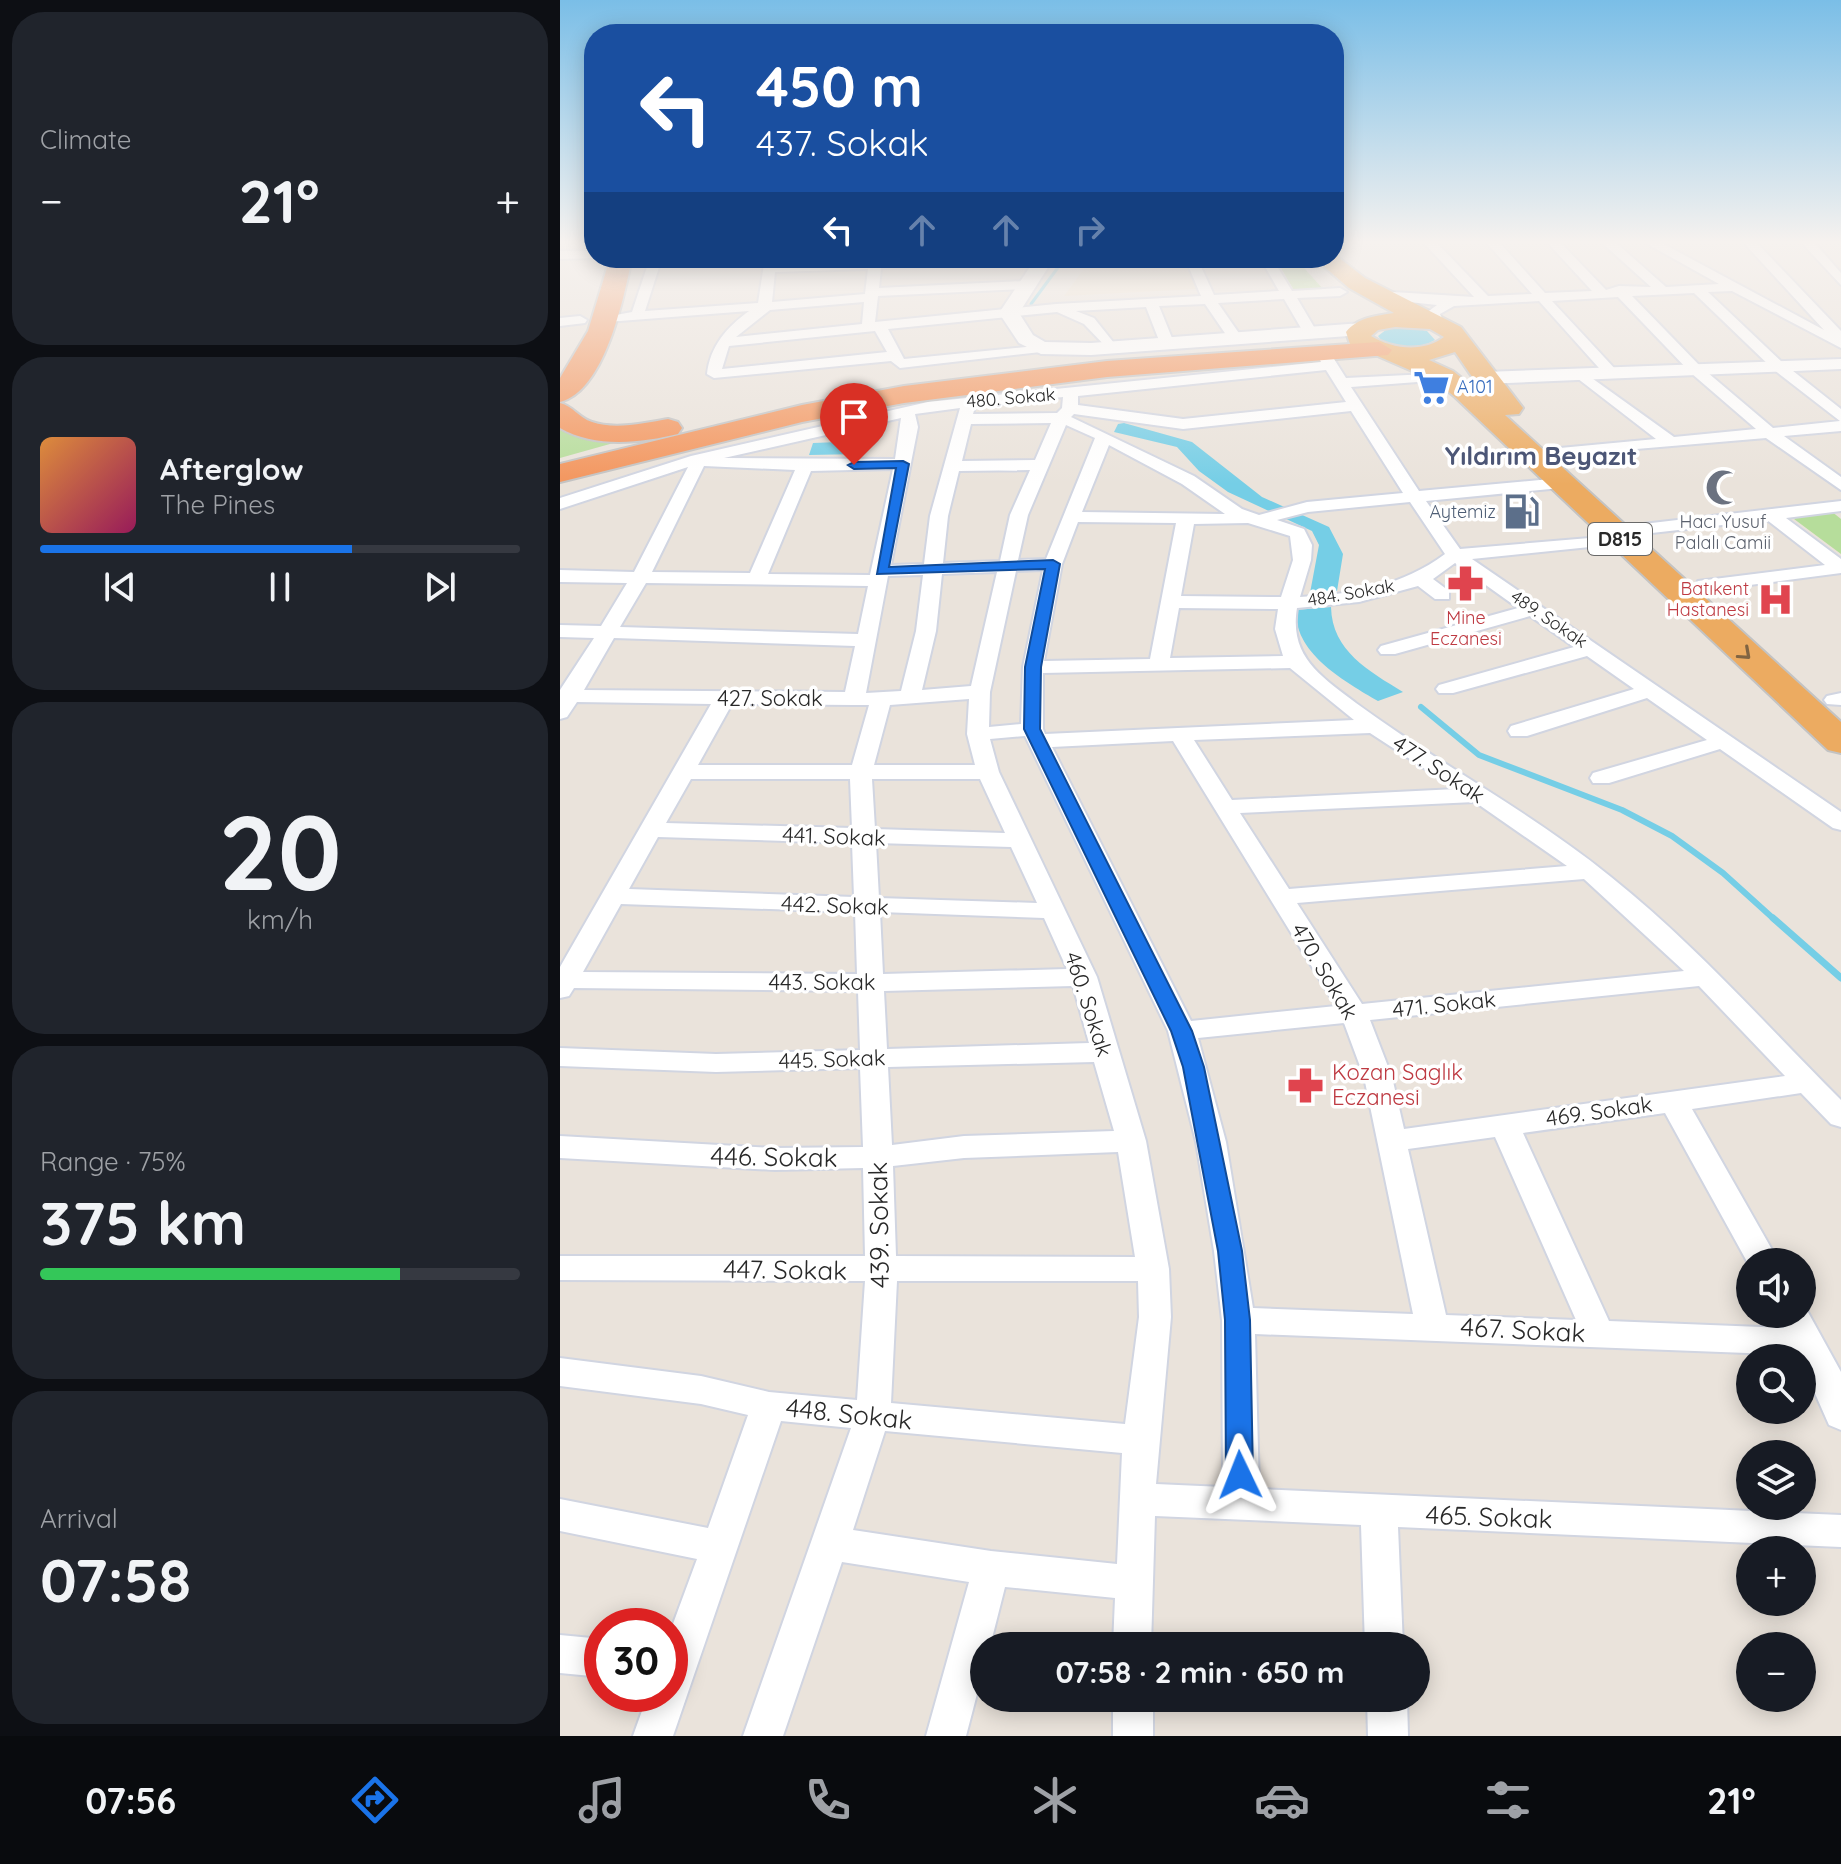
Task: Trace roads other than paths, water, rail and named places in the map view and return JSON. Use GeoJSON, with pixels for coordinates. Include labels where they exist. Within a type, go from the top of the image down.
{"type":"FeatureCollection","features":[{"type":"Feature","properties":{"kind":"highway"},"geometry":{"type":"LineString","coordinates":[[560,359],[570,322]]}},
{"type":"Feature","properties":{"kind":"highway"},"geometry":{"type":"LineString","coordinates":[[560,394],[586,363],[605,322]]}},
{"type":"Feature","properties":{"kind":"highway"},"geometry":{"type":"LineString","coordinates":[[1356,322],[1371,338]]}},
{"type":"Feature","properties":{"kind":"highway"},"geometry":{"type":"LineString","coordinates":[[560,473],[601,466],[745,426],[921,392],[1321,350],[1371,338],[1392,322]]}},
{"type":"Feature","properties":{"kind":"highway"},"geometry":{"type":"LineString","coordinates":[[560,411],[568,423],[597,431],[644,431],[698,424],[902,385],[1293,343],[1371,338],[1434,352],[1448,347],[1441,329],[1405,322]]}},
{"type":"Feature","properties":{"kind":"highway","name":"D815"},"geometry":{"type":"LineString","coordinates":[[1428,322],[1441,329],[1482,374],[1495,395],[1560,468]]}},
{"type":"Feature","properties":{"kind":"highway","name":"D815"},"geometry":{"type":"LineString","coordinates":[[1371,338],[1440,374],[1560,468],[1841,742]]}},
{"type":"Feature","properties":{"kind":"highway"},"geometry":{"type":"LineString","coordinates":[[1440,374],[1448,364],[1482,374]]}},
{"type":"Feature","properties":{"kind":"highway"},"geometry":{"type":"LineString","coordinates":[[560,462],[698,424]]}},
{"type":"Feature","properties":{"kind":"highway"},"geometry":{"type":"LineString","coordinates":[[562,500],[601,466]]}},
{"type":"Feature","properties":{"kind":"highway","name":"D815"},"geometry":{"type":"LineString","coordinates":[[1631,534],[1705,585],[1839,701]]}},
{"type":"Feature","properties":{"kind":"main road"},"geometry":{"type":"LineString","coordinates":[[1015,322],[1026,339],[1041,348],[1111,348],[1236,339],[1321,350]]}},
{"type":"Feature","properties":{"kind":"street"},"geometry":{"type":"LineString","coordinates":[[745,322],[726,342],[714,361],[714,374],[1041,348]]}},
{"type":"Feature","properties":{"kind":"street"},"geometry":{"type":"LineString","coordinates":[[868,322],[868,327],[879,326]]}},
{"type":"Feature","properties":{"kind":"street"},"geometry":{"type":"LineString","coordinates":[[726,342],[918,322]]}},
{"type":"Feature","properties":{"kind":"street"},"geometry":{"type":"LineString","coordinates":[[1090,322],[1111,348]]}},
{"type":"Feature","properties":{"kind":"street"},"geometry":{"type":"LineString","coordinates":[[1159,322],[1167,343]]}},
{"type":"Feature","properties":{"kind":"street"},"geometry":{"type":"LineString","coordinates":[[1224,322],[1236,339]]}},
{"type":"Feature","properties":{"kind":"street","name":"489. Sokak"},"geometry":{"type":"LineString","coordinates":[[1304,322],[1415,499],[1455,555],[1841,823]]}},
{"type":"Feature","properties":{"kind":"street"},"geometry":{"type":"LineString","coordinates":[[1438,322],[1441,329]]}},
{"type":"Feature","properties":{"kind":"street"},"geometry":{"type":"LineString","coordinates":[[1563,322],[1612,374]]}},
{"type":"Feature","properties":{"kind":"street"},"geometry":{"type":"LineString","coordinates":[[1650,322],[1696,370],[1771,434],[1841,485]]}},
{"type":"Feature","properties":{"kind":"street"},"geometry":{"type":"LineString","coordinates":[[1732,322],[1778,366],[1841,417]]}},
{"type":"Feature","properties":{"kind":"street"},"geometry":{"type":"LineString","coordinates":[[1801,322],[1841,342]]}},
{"type":"Feature","properties":{"kind":"street"},"geometry":{"type":"LineString","coordinates":[[1823,322],[1841,342]]}},
{"type":"Feature","properties":{"kind":"street"},"geometry":{"type":"LineString","coordinates":[[879,326],[897,360]]}},
{"type":"Feature","properties":{"kind":"street","name":"480. Sokak"},"geometry":{"type":"LineString","coordinates":[[562,500],[697,459],[907,411],[1068,406],[1321,350]]}},
{"type":"Feature","properties":{"kind":"street"},"geometry":{"type":"LineString","coordinates":[[1482,374],[1582,375],[1841,364]]}},
{"type":"Feature","properties":{"kind":"street"},"geometry":{"type":"LineString","coordinates":[[1341,383],[1440,374]]}},
{"type":"Feature","properties":{"kind":"street"},"geometry":{"type":"LineString","coordinates":[[1582,375],[1673,444]]}},
{"type":"Feature","properties":{"kind":"street"},"geometry":{"type":"LineString","coordinates":[[882,698],[926,631],[939,516],[955,466],[967,411],[1068,406],[1183,424],[1356,406]]}},
{"type":"Feature","properties":{"kind":"street"},"geometry":{"type":"LineString","coordinates":[[1033,667],[1296,662],[1284,631],[1303,539],[1290,528],[1258,518],[1104,436],[1068,406]]}},
{"type":"Feature","properties":{"kind":"street","name":"460. Sokak"},"geometry":{"type":"LineString","coordinates":[[1068,406],[1019,515],[980,692],[978,734],[988,772],[1084,977],[1131,1141],[1153,1269],[1155,1317],[1140,1440],[1132,1632]]}},
{"type":"Feature","properties":{"kind":"street"},"geometry":{"type":"LineString","coordinates":[[882,698],[866,640],[910,427],[907,411]]}},
{"type":"Feature","properties":{"kind":"street"},"geometry":{"type":"LineString","coordinates":[[1071,517],[1258,518],[1291,509],[1415,499],[1673,444],[1841,426]]}},
{"type":"Feature","properties":{"kind":"street"},"geometry":{"type":"LineString","coordinates":[[1104,436],[1053,564],[1033,667],[1035,735],[1182,1031],[1194,1067],[1216,1168],[1238,1320],[1241,1505]]}},
{"type":"Feature","properties":{"kind":"street"},"geometry":{"type":"LineString","coordinates":[[564,702],[640,577],[695,472],[697,459],[716,465],[903,464]]}},
{"type":"Feature","properties":{"kind":"street"},"geometry":{"type":"LineString","coordinates":[[955,466],[1041,465]]}},
{"type":"Feature","properties":{"kind":"street"},"geometry":{"type":"LineString","coordinates":[[756,580],[805,466]]}},
{"type":"Feature","properties":{"kind":"street","name":"484. Sokak"},"geometry":{"type":"LineString","coordinates":[[1170,602],[1289,602],[1366,594],[1420,578],[1441,568],[1455,555],[1840,507]]}},
{"type":"Feature","properties":{"kind":"street"},"geometry":{"type":"LineString","coordinates":[[1770,514],[1841,568]]}},
{"type":"Feature","properties":{"kind":"street"},"geometry":{"type":"LineString","coordinates":[[1159,666],[1186,518]]}},
{"type":"Feature","properties":{"kind":"street"},"geometry":{"type":"LineString","coordinates":[[560,576],[756,580],[880,576],[935,569],[1053,564]]}},
{"type":"Feature","properties":{"kind":"street"},"geometry":{"type":"LineString","coordinates":[[1705,585],[1841,568]]}},
{"type":"Feature","properties":{"kind":"street"},"geometry":{"type":"LineString","coordinates":[[1420,578],[1442,595]]}},
{"type":"Feature","properties":{"kind":"street"},"geometry":{"type":"LineString","coordinates":[[1388,650],[1534,609]]}},
{"type":"Feature","properties":{"kind":"street"},"geometry":{"type":"LineString","coordinates":[[560,631],[866,640]]}},
{"type":"Feature","properties":{"kind":"street"},"geometry":{"type":"LineString","coordinates":[[1446,689],[1592,648]]}},
{"type":"Feature","properties":{"kind":"street","name":"477. Sokak"},"geometry":{"type":"LineString","coordinates":[[1296,662],[1373,726],[1590,871],[1629,903],[1707,977],[1841,1117]]}},
{"type":"Feature","properties":{"kind":"street"},"geometry":{"type":"LineString","coordinates":[[1519,731],[1652,690]]}},
{"type":"Feature","properties":{"kind":"street","name":"427. Sokak"},"geometry":{"type":"LineString","coordinates":[[564,702],[882,698],[980,692]]}},
{"type":"Feature","properties":{"kind":"street"},"geometry":{"type":"LineString","coordinates":[[562,983],[615,896],[725,698]]}},
{"type":"Feature","properties":{"kind":"street","name":"439. Sokak"},"geometry":{"type":"LineString","coordinates":[[763,1736],[832,1544],[872,1416],[877,1387],[881,1271],[872,983],[861,771],[882,698]]}},
{"type":"Feature","properties":{"kind":"street"},"geometry":{"type":"LineString","coordinates":[[978,734],[1180,735],[1373,726]]}},
{"type":"Feature","properties":{"kind":"street","name":"470. Sokak"},"geometry":{"type":"LineString","coordinates":[[1180,735],[1354,1013],[1378,1077],[1432,1326]]}},
{"type":"Feature","properties":{"kind":"street"},"geometry":{"type":"LineString","coordinates":[[1601,778],[1725,741]]}},
{"type":"Feature","properties":{"kind":"street"},"geometry":{"type":"LineString","coordinates":[[682,772],[988,772]]}},
{"type":"Feature","properties":{"kind":"street"},"geometry":{"type":"LineString","coordinates":[[1226,807],[1478,795]]}},
{"type":"Feature","properties":{"kind":"street","name":"441. Sokak"},"geometry":{"type":"LineString","coordinates":[[650,830],[1018,840]]}},
{"type":"Feature","properties":{"kind":"street"},"geometry":{"type":"LineString","coordinates":[[1280,897],[1590,871]]}},
{"type":"Feature","properties":{"kind":"street","name":"442. Sokak"},"geometry":{"type":"LineString","coordinates":[[615,896],[1055,911]]}},
{"type":"Feature","properties":{"kind":"street","name":"443. Sokak"},"geometry":{"type":"LineString","coordinates":[[562,983],[872,983],[1084,977]]}},
{"type":"Feature","properties":{"kind":"street","name":"471. Sokak"},"geometry":{"type":"LineString","coordinates":[[1182,1031],[1707,977]]}},
{"type":"Feature","properties":{"kind":"street","name":"445. Sokak"},"geometry":{"type":"LineString","coordinates":[[560,1057],[664,1063],[1104,1052]]}},
{"type":"Feature","properties":{"kind":"street","name":"469. Sokak"},"geometry":{"type":"LineString","coordinates":[[1393,1141],[1806,1083]]}},
{"type":"Feature","properties":{"kind":"street"},"geometry":{"type":"LineString","coordinates":[[1673,1101],[1755,1248]]}},
{"type":"Feature","properties":{"kind":"street"},"geometry":{"type":"LineString","coordinates":[[1504,1124],[1599,1334]]}},
{"type":"Feature","properties":{"kind":"street","name":"446. Sokak"},"geometry":{"type":"LineString","coordinates":[[560,1147],[761,1158],[878,1157],[991,1145],[1131,1141]]}},
{"type":"Feature","properties":{"kind":"street","name":"447. Sokak"},"geometry":{"type":"LineString","coordinates":[[560,1268],[881,1271],[1153,1269]]}},
{"type":"Feature","properties":{"kind":"street","name":"467. Sokak"},"geometry":{"type":"LineString","coordinates":[[1238,1320],[1599,1334],[1801,1328]]}},
{"type":"Feature","properties":{"kind":"street"},"geometry":{"type":"LineString","coordinates":[[1801,1328],[1841,1415]]}},
{"type":"Feature","properties":{"kind":"street","name":"448. Sokak"},"geometry":{"type":"LineString","coordinates":[[560,1372],[701,1390],[769,1406],[1140,1440]]}},
{"type":"Feature","properties":{"kind":"street"},"geometry":{"type":"LineString","coordinates":[[688,1633],[769,1406]]}},
{"type":"Feature","properties":{"kind":"street","name":"465. Sokak"},"geometry":{"type":"LineString","coordinates":[[1138,1499],[1379,1513],[1841,1531]]}},
{"type":"Feature","properties":{"kind":"street"},"geometry":{"type":"LineString","coordinates":[[1379,1513],[1383,1632]]}},
{"type":"Feature","properties":{"kind":"street"},"geometry":{"type":"LineString","coordinates":[[560,1515],[720,1547]]}},
{"type":"Feature","properties":{"kind":"street"},"geometry":{"type":"LineString","coordinates":[[832,1544],[991,1568],[1132,1583]]}},
{"type":"Feature","properties":{"kind":"street"},"geometry":{"type":"LineString","coordinates":[[946,1736],[991,1568]]}},
{"type":"Feature","properties":{"kind":"street"},"geometry":{"type":"LineString","coordinates":[[560,1654],[584,1656]]}},
{"type":"Feature","properties":{"kind":"street"},"geometry":{"type":"LineString","coordinates":[[653,1736],[660,1712]]}},
{"type":"Feature","properties":{"kind":"street"},"geometry":{"type":"LineString","coordinates":[[1133,1712],[1133,1736]]}},
{"type":"Feature","properties":{"kind":"street"},"geometry":{"type":"LineString","coordinates":[[1387,1712],[1388,1736]]}},
{"type":"Feature","properties":{"kind":"water"},"geometry":{"type":"Polygon","coordinates":[[[1410,327],[1427,331],[1435,340],[1422,345],[1401,346],[1381,340],[1378,336],[1387,329],[1410,327]]]}},
{"type":"Feature","properties":{"kind":"water"},"geometry":{"type":"Polygon","coordinates":[[[1118,424],[1192,442],[1262,497],[1329,527],[1343,554],[1337,591],[1310,593],[1319,545],[1312,531],[1228,492],[1199,471],[1177,447],[1114,432],[1118,424]]]}},
{"type":"Feature","properties":{"kind":"water"},"geometry":{"type":"Polygon","coordinates":[[[865,441],[862,454],[809,455],[813,443],[865,441]]]}},
{"type":"Feature","properties":{"kind":"water"},"geometry":{"type":"Polygon","coordinates":[[[1331,607],[1333,622],[1345,648],[1366,667],[1403,692],[1378,701],[1337,675],[1313,653],[1303,640],[1296,610],[1331,607]]]}},
{"type":"Feature","properties":{"kind":"waterway"},"geometry":{"type":"LineString","coordinates":[[1421,707],[1479,755],[1622,810],[1672,836],[1723,873],[1775,920]]}},
{"type":"Feature","properties":{"kind":"waterway"},"geometry":{"type":"LineString","coordinates":[[1773,918],[1841,978]]}},
{"type":"Feature","properties":{"kind":"place","name":"A101"},"geometry":{"type":"Point","coordinates":[1431,387]}},
{"type":"Feature","properties":{"kind":"place","name":"Hacı Yusuf Palalı Camii"},"geometry":{"type":"Point","coordinates":[1723,488]}},
{"type":"Feature","properties":{"kind":"place","name":"Aytemiz"},"geometry":{"type":"Point","coordinates":[1522,512]}},
{"type":"Feature","properties":{"kind":"place","name":"Mine Eczanesi"},"geometry":{"type":"Point","coordinates":[1466,584]}},
{"type":"Feature","properties":{"kind":"place","name":"Batıkent Hastanesi"},"geometry":{"type":"Point","coordinates":[1775,599]}},
{"type":"Feature","properties":{"kind":"place","name":"Kozan Saglık Eczanesi"},"geometry":{"type":"Point","coordinates":[1306,1085]}},
{"type":"Feature","properties":{"kind":"district","name":"Yıldırım Beyazıt"},"geometry":{"type":"Point","coordinates":[1541,456]}}]}
